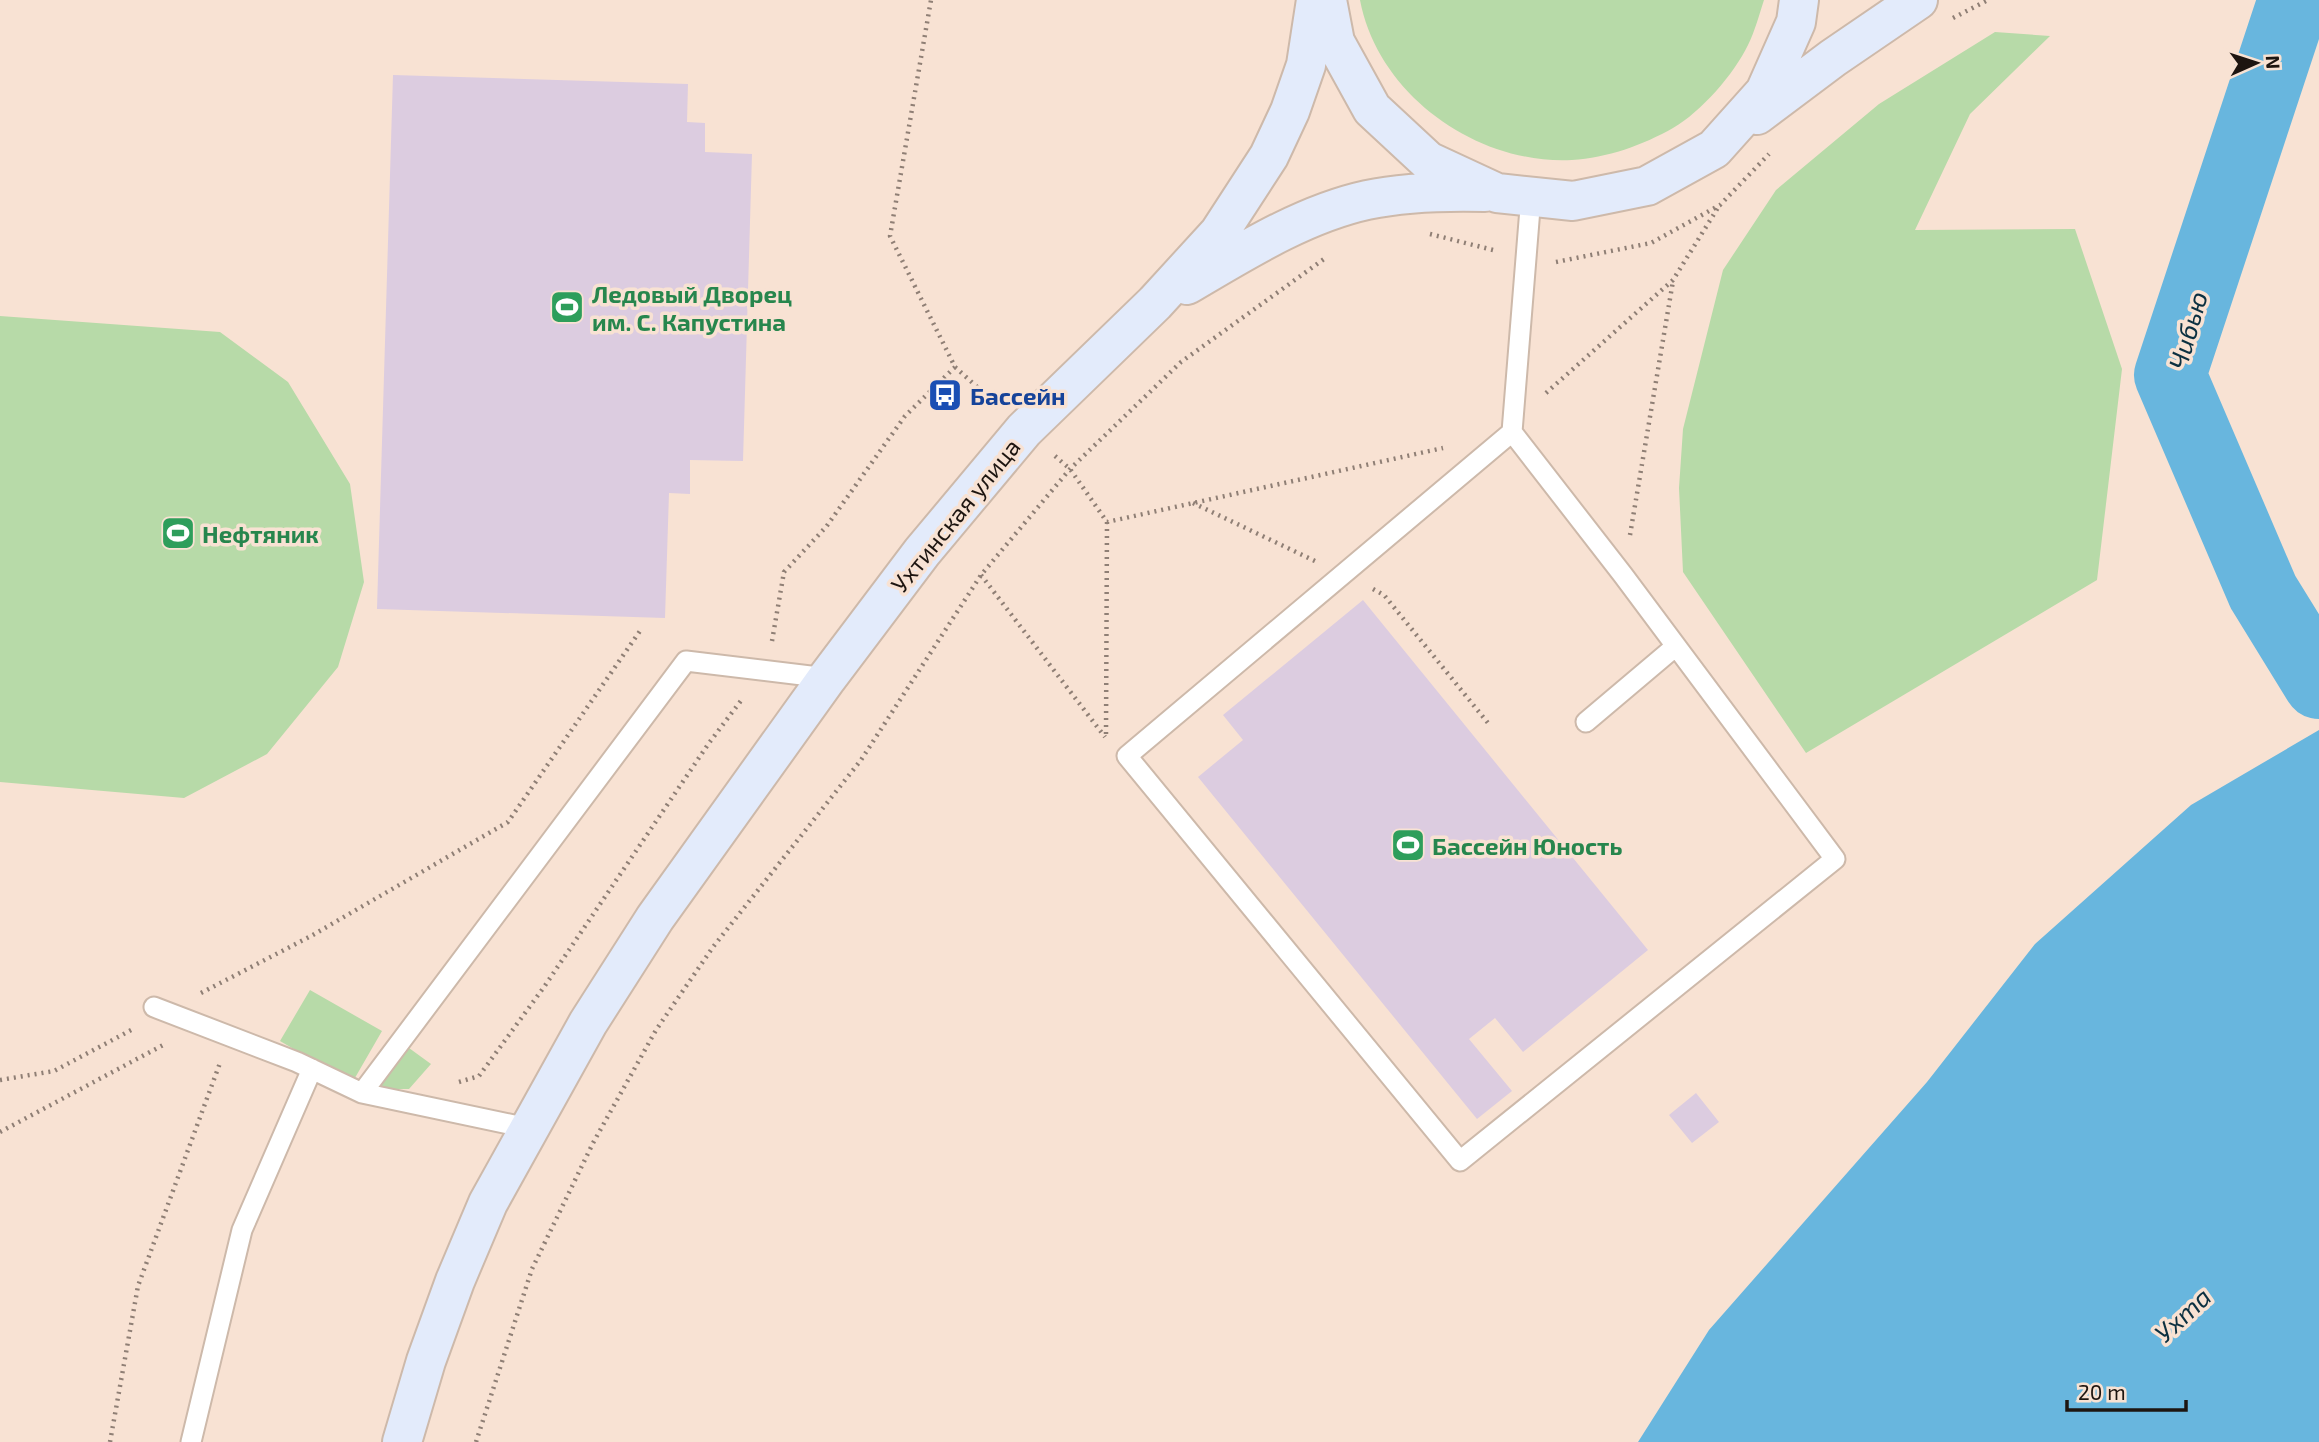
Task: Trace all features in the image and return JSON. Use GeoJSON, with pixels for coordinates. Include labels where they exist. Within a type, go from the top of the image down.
{"type":"FeatureCollection","features":[{"type":"Feature","properties":{"kind":"main road"},"geometry":{"type":"LineString","coordinates":[[1155,303],[1219,233],[1269,156],[1307,65],[1316,0]]}},
{"type":"Feature","properties":{"kind":"main road"},"geometry":{"type":"LineString","coordinates":[[1327,0],[1335,42],[1372,108],[1428,161],[1514,195]]}},
{"type":"Feature","properties":{"kind":"main road"},"geometry":{"type":"LineString","coordinates":[[1714,149],[1765,92],[1796,22],[1799,0]]}},
{"type":"Feature","properties":{"kind":"main road"},"geometry":{"type":"LineString","coordinates":[[1155,303],[1239,255],[1324,213],[1366,200],[1452,191],[1573,201],[1647,186],[1714,149],[1833,58],[1918,0]]}},
{"type":"Feature","properties":{"kind":"main road","name":"Ухтинская улица"},"geometry":{"type":"LineString","coordinates":[[402,1442],[426,1361],[455,1281],[488,1203],[588,1023],[655,918],[827,678],[922,552],[1024,430],[1155,303]]}},
{"type":"Feature","properties":{"kind":"lane"},"geometry":{"type":"LineString","coordinates":[[1513,423],[1127,756],[1460,1161],[1835,859],[1513,423],[1527,260],[1514,195]]}},
{"type":"Feature","properties":{"kind":"lane"},"geometry":{"type":"LineString","coordinates":[[1586,722],[1676,646]]}},
{"type":"Feature","properties":{"kind":"lane"},"geometry":{"type":"LineString","coordinates":[[362,1093],[686,662],[827,678]]}},
{"type":"Feature","properties":{"kind":"lane"},"geometry":{"type":"LineString","coordinates":[[154,1007],[312,1069],[362,1093],[528,1128]]}},
{"type":"Feature","properties":{"kind":"lane"},"geometry":{"type":"LineString","coordinates":[[191,1442],[242,1230],[312,1069]]}},
{"type":"Feature","properties":{"kind":"path"},"geometry":{"type":"LineString","coordinates":[[454,1084],[479,1076],[544,987],[709,743],[754,684],[773,639],[784,572],[826,527],[905,416],[955,367],[890,236],[931,0]]}},
{"type":"Feature","properties":{"kind":"path"},"geometry":{"type":"LineString","coordinates":[[1952,18],[1989,0]]}},
{"type":"Feature","properties":{"kind":"path"},"geometry":{"type":"LineString","coordinates":[[1513,423],[1673,280],[1720,205],[1770,153]]}},
{"type":"Feature","properties":{"kind":"path"},"geometry":{"type":"LineString","coordinates":[[1425,233],[1549,264],[1651,243],[1720,205]]}},
{"type":"Feature","properties":{"kind":"path"},"geometry":{"type":"LineString","coordinates":[[476,1442],[532,1269],[593,1143],[656,1030],[713,947],[861,760],[981,575],[1070,469],[1181,362],[1325,258]]}},
{"type":"Feature","properties":{"kind":"path"},"geometry":{"type":"LineString","coordinates":[[1623,575],[1673,280]]}},
{"type":"Feature","properties":{"kind":"path"},"geometry":{"type":"LineString","coordinates":[[1107,522],[1455,446]]}},
{"type":"Feature","properties":{"kind":"path"},"geometry":{"type":"LineString","coordinates":[[981,575],[1106,738],[1107,522],[1070,469]]}},
{"type":"Feature","properties":{"kind":"path"},"geometry":{"type":"LineString","coordinates":[[201,994],[311,936],[508,822],[642,628]]}},
{"type":"Feature","properties":{"kind":"path"},"geometry":{"type":"LineString","coordinates":[[0,1080],[54,1071],[139,1026]]}},
{"type":"Feature","properties":{"kind":"path"},"geometry":{"type":"LineString","coordinates":[[0,1132],[163,1044],[175,1046]]}},
{"type":"Feature","properties":{"kind":"path"},"geometry":{"type":"LineString","coordinates":[[110,1442],[138,1286],[222,1055]]}},
{"type":"Feature","properties":{"kind":"green space"},"geometry":{"type":"Polygon","coordinates":[[[1360,0],[1764,0],[1753,34],[1742,56],[1716,91],[1695,112],[1673,128],[1637,145],[1598,157],[1572,160],[1536,158],[1501,150],[1468,137],[1437,118],[1410,94],[1387,66],[1370,34],[1360,0]]]}},
{"type":"Feature","properties":{"kind":"green space"},"geometry":{"type":"Polygon","coordinates":[[[1995,32],[2050,36],[1970,114],[1915,230],[2075,229],[2122,369],[2097,580],[1806,753],[1683,572],[1679,488],[1683,429],[1723,270],[1776,190],[1879,104],[1995,32]]]}},
{"type":"Feature","properties":{"kind":"green space","name":"Нефтяник"},"geometry":{"type":"Polygon","coordinates":[[[0,316],[220,332],[288,382],[350,484],[364,582],[338,667],[267,754],[184,798],[0,782],[0,316]]]}},
{"type":"Feature","properties":{"kind":"green space"},"geometry":{"type":"Polygon","coordinates":[[[310,990],[382,1031],[352,1083],[280,1041],[310,990]]]}},
{"type":"Feature","properties":{"kind":"green space"},"geometry":{"type":"Polygon","coordinates":[[[409,1048],[431,1064],[409,1089],[378,1089],[409,1048]]]}},
{"type":"Feature","properties":{"kind":"water","name":"Ухта"},"geometry":{"type":"Polygon","coordinates":[[[2319,730],[2319,1442],[1638,1442],[1709,1330],[1927,1082],[2035,944],[2191,805],[2319,730]]]}},
{"type":"Feature","properties":{"kind":"building","name":"Ледовый Дворец им. С. Капустина"},"geometry":{"type":"Polygon","coordinates":[[[393,75],[688,84],[687,122],[705,123],[705,152],[752,154],[743,461],[690,460],[690,494],[669,493],[665,618],[377,609],[393,75]]]}},
{"type":"Feature","properties":{"kind":"building","name":"Бассейн Юность"},"geometry":{"type":"Polygon","coordinates":[[[1363,600],[1648,950],[1523,1052],[1495,1018],[1469,1039],[1512,1091],[1477,1119],[1198,777],[1243,740],[1223,715],[1363,600]]]}},
{"type":"Feature","properties":{"kind":"building"},"geometry":{"type":"Polygon","coordinates":[[[1696,1093],[1719,1122],[1692,1143],[1669,1115],[1696,1093]]]}},
{"type":"Feature","properties":{"kind":"waterway","name":"Чибью"},"geometry":{"type":"LineString","coordinates":[[2294,0],[2170,375],[2263,592],[2319,683]]}},
{"type":"Feature","properties":{"kind":"place","name":"Ледовый Дворец им. С. Капустина"},"geometry":{"type":"Point","coordinates":[567,307]}},
{"type":"Feature","properties":{"kind":"place","name":"Бассейн"},"geometry":{"type":"Point","coordinates":[945,395]}},
{"type":"Feature","properties":{"kind":"place","name":"Нефтяник"},"geometry":{"type":"Point","coordinates":[178,533]}},
{"type":"Feature","properties":{"kind":"place","name":"Бассейн Юность"},"geometry":{"type":"Point","coordinates":[1408,845]}}]}
